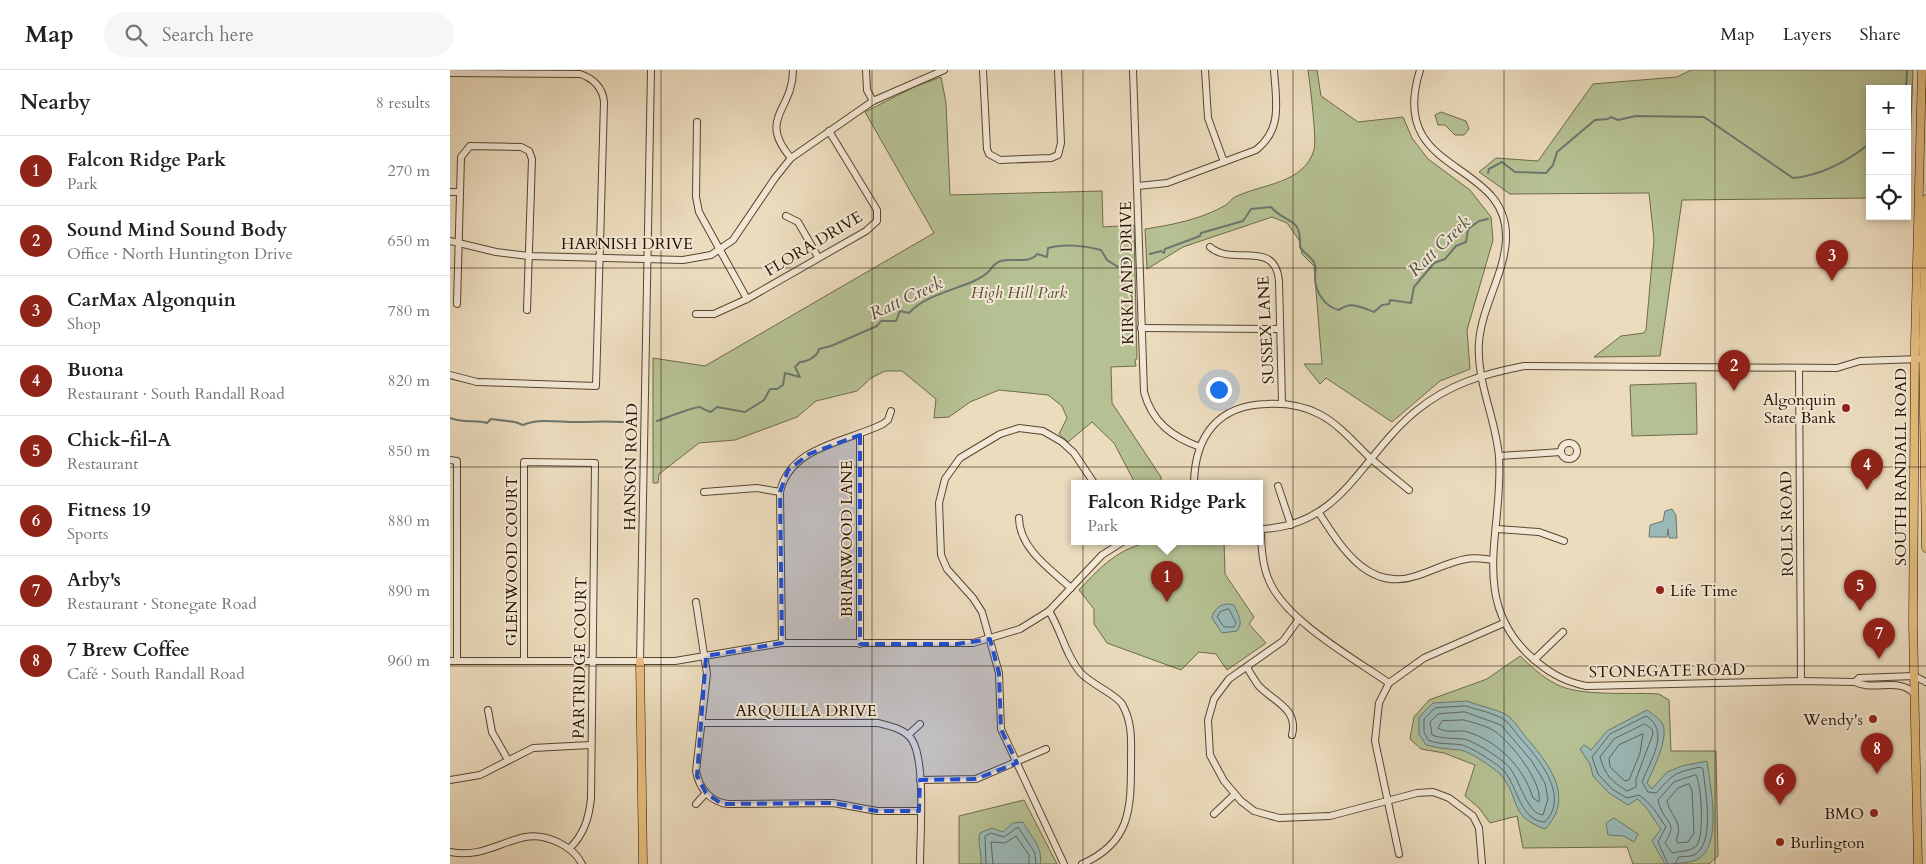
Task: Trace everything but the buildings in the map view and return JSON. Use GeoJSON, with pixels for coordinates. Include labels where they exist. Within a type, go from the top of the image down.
{"type":"FeatureCollection","features":[{"type":"Feature","properties":{"kind":"main road","name":"SOUTH RANDALL ROAD"},"geometry":{"type":"LineString","coordinates":[[1918,864],[1914,676],[1915,359],[1922,70]]}},
{"type":"Feature","properties":{"kind":"main road","name":"SOUTH RANDALL ROAD"},"geometry":{"type":"LineString","coordinates":[[1926,199],[1926,548]]}},
{"type":"Feature","properties":{"kind":"main road","name":"HANSON ROAD"},"geometry":{"type":"LineString","coordinates":[[640,661],[643,864]]}},
{"type":"Feature","properties":{"kind":"street","name":"HANSON ROAD"},"geometry":{"type":"LineString","coordinates":[[640,661],[651,70]]}},
{"type":"Feature","properties":{"kind":"street"},"geometry":{"type":"LineString","coordinates":[[792,158],[779,144],[776,124],[792,85],[793,70]]}},
{"type":"Feature","properties":{"kind":"street"},"geometry":{"type":"LineString","coordinates":[[866,70],[867,90],[873,101]]}},
{"type":"Feature","properties":{"kind":"street","name":"HARNISH DRIVE"},"geometry":{"type":"LineString","coordinates":[[450,241],[496,252],[529,256],[693,259],[720,251],[742,229],[775,178],[792,158],[873,101],[944,70]]}},
{"type":"Feature","properties":{"kind":"street"},"geometry":{"type":"LineString","coordinates":[[983,70],[987,149],[989,154],[1000,160],[1051,158],[1058,155],[1061,143],[1058,70]]}},
{"type":"Feature","properties":{"kind":"street","name":"KIRKLAND DRIVE"},"geometry":{"type":"LineString","coordinates":[[1133,70],[1143,384],[1150,410],[1160,424],[1172,434],[1200,447]]}},
{"type":"Feature","properties":{"kind":"street"},"geometry":{"type":"LineString","coordinates":[[1205,70],[1208,118],[1224,162]]}},
{"type":"Feature","properties":{"kind":"street"},"geometry":{"type":"LineString","coordinates":[[1138,186],[1167,183],[1256,150],[1271,135],[1276,117],[1274,70]]}},
{"type":"Feature","properties":{"kind":"street","name":"STONEGATE ROAD"},"geometry":{"type":"LineString","coordinates":[[1420,70],[1415,87],[1414,108],[1424,138],[1440,158],[1480,183],[1500,208],[1504,222],[1505,254],[1483,315],[1479,343],[1480,375],[1499,456],[1493,560],[1494,592],[1504,623],[1520,646],[1556,678],[1586,686],[1802,681],[1855,682],[1862,685],[1903,685],[1915,695]]}},
{"type":"Feature","properties":{"kind":"street"},"geometry":{"type":"LineString","coordinates":[[450,73],[574,73],[587,76],[595,82],[602,92],[604,102],[596,386],[477,382],[450,375]]}},
{"type":"Feature","properties":{"kind":"street"},"geometry":{"type":"LineString","coordinates":[[697,122],[697,204],[720,251],[747,299]]}},
{"type":"Feature","properties":{"kind":"street","name":"FLORA DRIVE"},"geometry":{"type":"LineString","coordinates":[[696,314],[714,314],[747,299],[866,231],[877,221],[877,210],[870,196],[829,131]]}},
{"type":"Feature","properties":{"kind":"street"},"geometry":{"type":"LineString","coordinates":[[457,304],[461,157],[470,146],[522,147],[529,150],[532,159],[527,310]]}},
{"type":"Feature","properties":{"kind":"street"},"geometry":{"type":"LineString","coordinates":[[450,192],[460,192]]}},
{"type":"Feature","properties":{"kind":"street"},"geometry":{"type":"LineString","coordinates":[[786,216],[798,222],[818,257]]}},
{"type":"Feature","properties":{"kind":"street","name":"SUSSEX LANE"},"geometry":{"type":"LineString","coordinates":[[1210,247],[1221,254],[1262,256],[1272,263],[1278,274],[1282,404]]}},
{"type":"Feature","properties":{"kind":"street"},"geometry":{"type":"LineString","coordinates":[[1141,328],[1280,329]]}},
{"type":"Feature","properties":{"kind":"street"},"geometry":{"type":"LineString","coordinates":[[1263,529],[1291,525],[1319,513],[1343,492],[1393,431],[1417,410],[1451,389],[1480,375],[1524,366],[1837,368],[1860,361],[1925,359]]}},
{"type":"Feature","properties":{"kind":"street","name":"ROLLS ROAD"},"geometry":{"type":"LineString","coordinates":[[1799,368],[1802,681]]}},
{"type":"Feature","properties":{"kind":"street"},"geometry":{"type":"LineString","coordinates":[[1194,480],[1200,447],[1214,423],[1227,412],[1245,405],[1282,404],[1309,409],[1326,418],[1409,490]]}},
{"type":"Feature","properties":{"kind":"street"},"geometry":{"type":"LineString","coordinates":[[782,643],[780,492],[788,470],[802,457],[860,435],[883,424],[888,420],[892,411]]}},
{"type":"Feature","properties":{"kind":"street"},"geometry":{"type":"LineString","coordinates":[[1064,864],[1001,729],[999,673],[990,640],[978,605],[951,573],[941,555],[939,503],[942,486],[948,473],[960,458],[1000,434],[1026,428],[1043,431],[1062,442],[1074,453],[1092,480]]}},
{"type":"Feature","properties":{"kind":"street","name":"BRIARWOOD LANE"},"geometry":{"type":"LineString","coordinates":[[860,435],[860,644]]}},
{"type":"Feature","properties":{"kind":"street"},"geometry":{"type":"LineString","coordinates":[[1499,456],[1561,452]]}},
{"type":"Feature","properties":{"kind":"street"},"geometry":{"type":"LineString","coordinates":[[450,460],[457,461],[453,661],[674,661],[782,643],[957,644],[990,640],[1020,629],[1049,611],[1102,555],[1116,545]]}},
{"type":"Feature","properties":{"kind":"street","name":"PARTRIDGE COURT"},"geometry":{"type":"LineString","coordinates":[[524,462],[595,463],[594,662],[590,811],[582,833],[570,848]]}},
{"type":"Feature","properties":{"kind":"street","name":"GLENWOOD COURT"},"geometry":{"type":"LineString","coordinates":[[524,462],[524,660]]}},
{"type":"Feature","properties":{"kind":"street"},"geometry":{"type":"LineString","coordinates":[[1278,486],[1291,525]]}},
{"type":"Feature","properties":{"kind":"street"},"geometry":{"type":"LineString","coordinates":[[704,492],[757,488],[780,492]]}},
{"type":"Feature","properties":{"kind":"street"},"geometry":{"type":"LineString","coordinates":[[1319,513],[1342,548],[1353,560],[1358,565],[1383,578],[1404,580],[1467,559],[1493,560]]}},
{"type":"Feature","properties":{"kind":"street"},"geometry":{"type":"LineString","coordinates":[[1019,518],[1022,533],[1038,558],[1070,588]]}},
{"type":"Feature","properties":{"kind":"street"},"geometry":{"type":"LineString","coordinates":[[1496,528],[1539,532],[1564,541]]}},
{"type":"Feature","properties":{"kind":"street"},"geometry":{"type":"LineString","coordinates":[[1261,545],[1268,579],[1279,598],[1299,620],[1389,683]]}},
{"type":"Feature","properties":{"kind":"street"},"geometry":{"type":"LineString","coordinates":[[696,602],[708,674],[696,771],[699,783],[706,793],[717,801],[728,804],[833,804],[877,811],[919,811]]}},
{"type":"Feature","properties":{"kind":"street"},"geometry":{"type":"LineString","coordinates":[[1049,611],[1058,626],[1072,662],[1088,680],[1121,701],[1132,730],[1131,793],[1127,820],[1115,841],[1098,861],[1082,864]]}},
{"type":"Feature","properties":{"kind":"street"},"geometry":{"type":"LineString","coordinates":[[1299,620],[1282,641],[1229,679],[1220,688],[1212,704],[1208,720],[1212,760],[1234,795],[1254,811],[1279,818],[1330,816],[1417,793],[1433,792],[1449,798],[1473,816],[1479,828],[1482,864]]}},
{"type":"Feature","properties":{"kind":"street"},"geometry":{"type":"LineString","coordinates":[[1400,854],[1375,741],[1380,703],[1389,683],[1424,658],[1504,623]]}},
{"type":"Feature","properties":{"kind":"street"},"geometry":{"type":"LineString","coordinates":[[1534,660],[1563,632]]}},
{"type":"Feature","properties":{"kind":"street"},"geometry":{"type":"LineString","coordinates":[[1247,667],[1258,685],[1278,700],[1288,712],[1293,720],[1292,735]]}},
{"type":"Feature","properties":{"kind":"street","name":"STONEGATE ROAD"},"geometry":{"type":"LineString","coordinates":[[1855,682],[1859,678],[1914,676],[1926,682]]}},
{"type":"Feature","properties":{"kind":"street"},"geometry":{"type":"LineString","coordinates":[[488,710],[492,732],[508,760]]}},
{"type":"Feature","properties":{"kind":"street","name":"ARQUILLA DRIVE"},"geometry":{"type":"LineString","coordinates":[[702,723],[878,723],[897,728],[908,735]]}},
{"type":"Feature","properties":{"kind":"street"},"geometry":{"type":"LineString","coordinates":[[920,724],[908,735],[918,754],[920,780],[920,864]]}},
{"type":"Feature","properties":{"kind":"street"},"geometry":{"type":"LineString","coordinates":[[450,780],[480,775],[533,748],[591,745]]}},
{"type":"Feature","properties":{"kind":"street"},"geometry":{"type":"LineString","coordinates":[[920,780],[976,779],[1046,749]]}},
{"type":"Feature","properties":{"kind":"street"},"geometry":{"type":"LineString","coordinates":[[696,804],[706,793]]}},
{"type":"Feature","properties":{"kind":"street"},"geometry":{"type":"LineString","coordinates":[[1214,814],[1234,795]]}},
{"type":"Feature","properties":{"kind":"street"},"geometry":{"type":"LineString","coordinates":[[450,852],[476,854],[531,837],[548,839],[570,848],[582,864]]}},
{"type":"Feature","properties":{"kind":"highlighted area"},"geometry":{"type":"Polygon","coordinates":[[[860,435],[860,644],[957,644],[990,639],[999,673],[1001,729],[1017,763],[976,779],[920,780],[919,811],[877,811],[833,803],[722,804],[706,793],[697,776],[706,656],[782,643],[780,492],[788,470],[809,454],[860,435]]]}},
{"type":"Feature","properties":{"kind":"green space"},"geometry":{"type":"Polygon","coordinates":[[[1308,70],[1317,70],[1321,96],[1358,122],[1403,117],[1412,138],[1428,159],[1470,190],[1491,217],[1493,240],[1467,330],[1470,369],[1440,381],[1392,422],[1326,378],[1320,384],[1304,364],[1322,364],[1314,266],[1302,254],[1299,240],[1287,223],[1272,217],[1183,247],[1147,269],[1145,229],[1197,218],[1217,210],[1235,197],[1291,176],[1301,170],[1309,161],[1314,150],[1315,136],[1308,70]]]}},
{"type":"Feature","properties":{"kind":"green space"},"geometry":{"type":"Polygon","coordinates":[[[1691,70],[1913,70],[1911,121],[1911,85],[1866,85],[1866,198],[1682,200],[1660,356],[1594,357],[1621,336],[1644,333],[1646,330],[1654,240],[1649,193],[1510,194],[1479,172],[1496,158],[1538,161],[1593,84],[1677,77],[1691,70]]]}},
{"type":"Feature","properties":{"kind":"green space","name":"High Hill Park"},"geometry":{"type":"Polygon","coordinates":[[[941,77],[946,103],[950,195],[1102,191],[1103,227],[1134,225],[1137,359],[1135,360],[1136,366],[1111,367],[1112,403],[1161,477],[1161,480],[1133,480],[1114,443],[1092,422],[1068,442],[1059,434],[1067,418],[1062,406],[1048,395],[999,390],[970,402],[949,417],[934,418],[936,399],[902,371],[885,371],[871,378],[857,391],[816,401],[797,417],[735,440],[699,443],[659,474],[658,483],[653,483],[653,358],[705,366],[934,233],[865,112],[914,87],[941,77]]]}},
{"type":"Feature","properties":{"kind":"green space"},"geometry":{"type":"Polygon","coordinates":[[[1441,112],[1466,121],[1469,129],[1464,135],[1455,135],[1445,125],[1438,125],[1435,115],[1441,112]]]}},
{"type":"Feature","properties":{"kind":"green space"},"geometry":{"type":"Polygon","coordinates":[[[1696,383],[1697,434],[1632,436],[1630,385],[1696,383]]]}},
{"type":"Feature","properties":{"kind":"green space"},"geometry":{"type":"Polygon","coordinates":[[[1138,545],[1224,545],[1225,574],[1254,617],[1249,624],[1266,643],[1227,670],[1216,654],[1199,652],[1181,670],[1107,643],[1094,624],[1094,609],[1079,590],[1111,559],[1138,545]]]}},
{"type":"Feature","properties":{"kind":"green space"},"geometry":{"type":"Polygon","coordinates":[[[1520,656],[1546,678],[1566,688],[1606,693],[1659,694],[1669,700],[1671,751],[1716,751],[1718,856],[1709,864],[1633,864],[1627,847],[1523,848],[1517,816],[1490,823],[1479,808],[1465,796],[1475,765],[1444,753],[1421,749],[1410,739],[1414,717],[1429,700],[1487,679],[1520,656]]]}},
{"type":"Feature","properties":{"kind":"green space"},"geometry":{"type":"Polygon","coordinates":[[[1024,800],[1057,864],[959,864],[959,816],[1024,800]]]}},
{"type":"Feature","properties":{"kind":"water"},"geometry":{"type":"Polygon","coordinates":[[[1672,509],[1676,515],[1677,538],[1669,538],[1668,529],[1667,537],[1649,537],[1650,525],[1663,521],[1665,511],[1672,509]]]}},
{"type":"Feature","properties":{"kind":"water"},"geometry":{"type":"Polygon","coordinates":[[[1229,604],[1234,605],[1240,618],[1240,625],[1237,631],[1222,633],[1212,618],[1218,608],[1229,604]]]}},
{"type":"Feature","properties":{"kind":"water"},"geometry":{"type":"Polygon","coordinates":[[[1467,701],[1510,717],[1550,769],[1558,793],[1558,805],[1554,817],[1545,829],[1533,824],[1520,812],[1507,783],[1500,774],[1475,756],[1464,751],[1426,745],[1419,734],[1419,717],[1433,703],[1467,701]]]}},
{"type":"Feature","properties":{"kind":"water"},"geometry":{"type":"Polygon","coordinates":[[[1647,710],[1661,721],[1664,729],[1660,753],[1647,783],[1652,789],[1667,772],[1682,766],[1707,761],[1712,800],[1713,830],[1705,853],[1693,861],[1665,864],[1652,841],[1661,829],[1647,810],[1637,799],[1628,805],[1609,793],[1593,776],[1590,764],[1580,749],[1584,745],[1591,750],[1607,731],[1647,710]]]}},
{"type":"Feature","properties":{"kind":"water"},"geometry":{"type":"Polygon","coordinates":[[[1614,818],[1638,834],[1634,842],[1624,836],[1608,835],[1606,823],[1614,818]]]}},
{"type":"Feature","properties":{"kind":"water"},"geometry":{"type":"Polygon","coordinates":[[[1023,822],[1038,847],[1041,858],[1040,864],[981,864],[980,833],[992,828],[1003,832],[1013,823],[1023,822]]]}},
{"type":"Feature","properties":{"kind":"waterway","name":"Ratt Creek"},"geometry":{"type":"LineString","coordinates":[[1906,85],[1907,70]]}},
{"type":"Feature","properties":{"kind":"waterway","name":"Ratt Creek"},"geometry":{"type":"LineString","coordinates":[[1488,173],[1489,169],[1502,162],[1515,172],[1546,173],[1553,165],[1557,152],[1595,120],[1611,117],[1618,120],[1636,116],[1704,117],[1793,178],[1824,171],[1866,146]]}},
{"type":"Feature","properties":{"kind":"waterway","name":"Ratt Creek"},"geometry":{"type":"LineString","coordinates":[[1150,254],[1161,251],[1164,253],[1165,249],[1200,236],[1201,233],[1243,221],[1251,209],[1271,207],[1296,225],[1300,237],[1300,247],[1314,262],[1315,283],[1325,302],[1339,310],[1352,305],[1374,312],[1382,305],[1389,304],[1390,300],[1411,303],[1414,287],[1434,263],[1445,259],[1456,246],[1466,242],[1468,229],[1479,221],[1488,219]]}},
{"type":"Feature","properties":{"kind":"waterway","name":"Ratt Creek"},"geometry":{"type":"LineString","coordinates":[[657,421],[697,407],[711,412],[717,407],[745,412],[764,400],[770,389],[777,389],[783,385],[785,373],[800,377],[795,367],[800,362],[809,360],[819,349],[831,346],[877,326],[881,321],[896,321],[900,311],[909,313],[915,307],[931,298],[974,281],[986,274],[998,262],[1030,259],[1037,254],[1047,257],[1048,248],[1068,245],[1101,250],[1107,260],[1118,267],[1130,260]]}},
{"type":"Feature","properties":{"kind":"waterway","name":"Ratt Creek"},"geometry":{"type":"LineString","coordinates":[[450,418],[487,423],[491,419],[523,425],[542,421],[612,421],[633,423]]}},
{"type":"Feature","properties":{"kind":"place","name":"CarMax Algonquin"},"geometry":{"type":"Point","coordinates":[1832,281]}},
{"type":"Feature","properties":{"kind":"place","name":"Sound Mind Sound Body"},"geometry":{"type":"Point","coordinates":[1734,391]}},
{"type":"Feature","properties":{"kind":"place","name":"Algonquin State Bank"},"geometry":{"type":"Point","coordinates":[1846,408]}},
{"type":"Feature","properties":{"kind":"place","name":"Buona"},"geometry":{"type":"Point","coordinates":[1867,490]}},
{"type":"Feature","properties":{"kind":"place","name":"Life Time"},"geometry":{"type":"Point","coordinates":[1660,590]}},
{"type":"Feature","properties":{"kind":"place","name":"Falcon Ridge Park"},"geometry":{"type":"Point","coordinates":[1167,602]}},
{"type":"Feature","properties":{"kind":"place","name":"Chick-fil-A"},"geometry":{"type":"Point","coordinates":[1860,611]}},
{"type":"Feature","properties":{"kind":"place","name":"Arby's"},"geometry":{"type":"Point","coordinates":[1879,659]}},
{"type":"Feature","properties":{"kind":"place","name":"Wendy's"},"geometry":{"type":"Point","coordinates":[1873,719]}},
{"type":"Feature","properties":{"kind":"place","name":"7 Brew Coffee"},"geometry":{"type":"Point","coordinates":[1877,774]}},
{"type":"Feature","properties":{"kind":"place","name":"Fitness 19"},"geometry":{"type":"Point","coordinates":[1780,805]}},
{"type":"Feature","properties":{"kind":"place","name":"BMO"},"geometry":{"type":"Point","coordinates":[1874,813]}},
{"type":"Feature","properties":{"kind":"place","name":"Burlington"},"geometry":{"type":"Point","coordinates":[1780,842]}}]}
